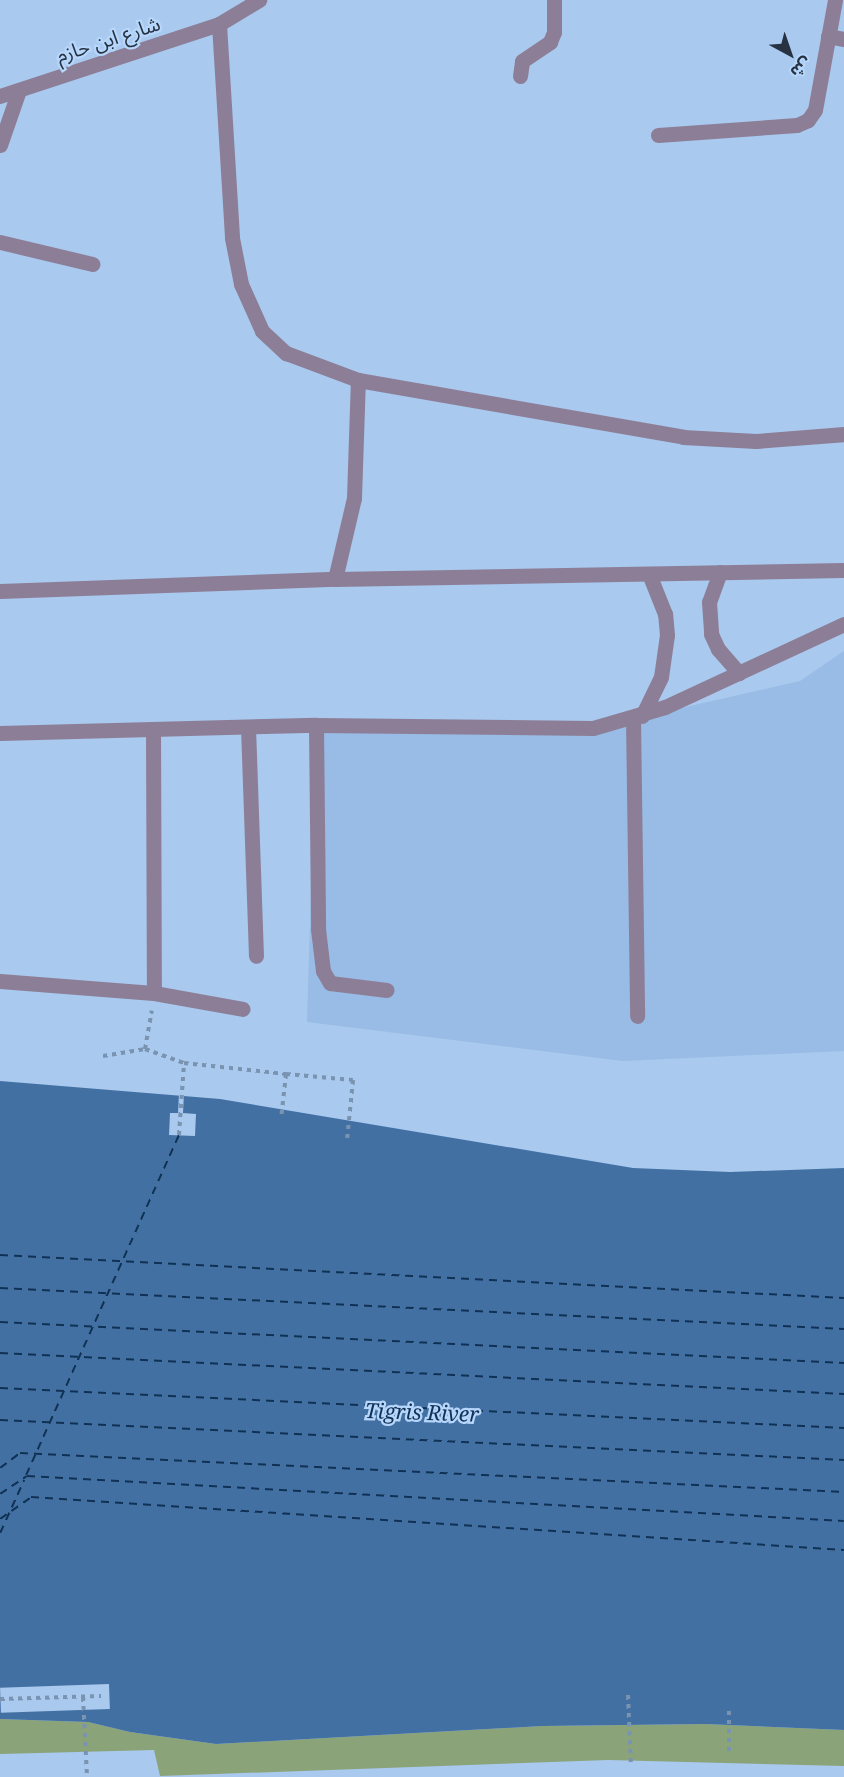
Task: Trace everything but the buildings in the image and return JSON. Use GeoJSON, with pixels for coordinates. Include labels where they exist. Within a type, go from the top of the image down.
{"type":"FeatureCollection","features":[{"type":"Feature","properties":{"kind":"street","name":"شارع ابن حازم"},"geometry":{"type":"LineString","coordinates":[[0,96],[219,24],[259,0]]}},
{"type":"Feature","properties":{"kind":"street"},"geometry":{"type":"LineString","coordinates":[[520,76],[522,61],[550,42],[554,32],[554,0]]}},
{"type":"Feature","properties":{"kind":"street"},"geometry":{"type":"LineString","coordinates":[[658,135],[797,125],[808,120],[815,110],[835,0]]}},
{"type":"Feature","properties":{"kind":"street"},"geometry":{"type":"LineString","coordinates":[[219,24],[232,238],[250,309],[262,331],[286,352],[358,380],[715,441],[844,434]]}},
{"type":"Feature","properties":{"kind":"street"},"geometry":{"type":"LineString","coordinates":[[828,36],[844,39]]}},
{"type":"Feature","properties":{"kind":"street"},"geometry":{"type":"LineString","coordinates":[[0,145],[19,90]]}},
{"type":"Feature","properties":{"kind":"street"},"geometry":{"type":"LineString","coordinates":[[0,242],[92,264]]}},
{"type":"Feature","properties":{"kind":"street"},"geometry":{"type":"LineString","coordinates":[[335,579],[354,498],[358,380]]}},
{"type":"Feature","properties":{"kind":"street"},"geometry":{"type":"LineString","coordinates":[[0,591],[335,579],[844,570]]}},
{"type":"Feature","properties":{"kind":"street"},"geometry":{"type":"LineString","coordinates":[[720,572],[709,602],[711,634],[717,649],[739,673]]}},
{"type":"Feature","properties":{"kind":"street"},"geometry":{"type":"LineString","coordinates":[[638,1016],[638,717],[661,677],[667,635],[664,614],[649,574]]}},
{"type":"Feature","properties":{"kind":"street"},"geometry":{"type":"LineString","coordinates":[[0,733],[315,725],[593,728],[638,717],[844,624]]}},
{"type":"Feature","properties":{"kind":"street"},"geometry":{"type":"LineString","coordinates":[[315,725],[318,929],[323,971],[330,983],[387,990]]}},
{"type":"Feature","properties":{"kind":"street"},"geometry":{"type":"LineString","coordinates":[[248,727],[256,956]]}},
{"type":"Feature","properties":{"kind":"street"},"geometry":{"type":"LineString","coordinates":[[153,729],[154,993]]}},
{"type":"Feature","properties":{"kind":"street"},"geometry":{"type":"LineString","coordinates":[[0,981],[154,993],[243,1009]]}},
{"type":"Feature","properties":{"kind":"path"},"geometry":{"type":"LineString","coordinates":[[145,1049],[154,993]]}},
{"type":"Feature","properties":{"kind":"path"},"geometry":{"type":"LineString","coordinates":[[103,1056],[145,1049],[184,1063],[353,1080],[346,1140]]}},
{"type":"Feature","properties":{"kind":"path"},"geometry":{"type":"LineString","coordinates":[[179,1135],[184,1063]]}},
{"type":"Feature","properties":{"kind":"path"},"geometry":{"type":"LineString","coordinates":[[281,1119],[286,1074]]}},
{"type":"Feature","properties":{"kind":"path"},"geometry":{"type":"LineString","coordinates":[[628,1695],[631,1767]]}},
{"type":"Feature","properties":{"kind":"path"},"geometry":{"type":"LineString","coordinates":[[83,1696],[87,1777]]}},
{"type":"Feature","properties":{"kind":"path"},"geometry":{"type":"LineString","coordinates":[[0,1699],[101,1696]]}},
{"type":"Feature","properties":{"kind":"path"},"geometry":{"type":"LineString","coordinates":[[729,1709],[729,1751]]}},
{"type":"Feature","properties":{"kind":"shaded area"},"geometry":{"type":"Polygon","coordinates":[[[844,651],[844,1051],[623,1061],[307,1022],[316,725],[593,728],[800,681],[844,651]]]}},
{"type":"Feature","properties":{"kind":"green space"},"geometry":{"type":"Polygon","coordinates":[[[0,1719],[88,1722],[130,1732],[216,1744],[542,1726],[705,1724],[844,1730],[844,1766],[608,1760],[160,1776],[154,1750],[0,1754],[0,1719]]]}},
{"type":"Feature","properties":{"kind":"water","name":"Tigris River"},"geometry":{"type":"Polygon","coordinates":[[[0,1081],[220,1099],[633,1168],[730,1172],[844,1168],[844,1730],[705,1724],[542,1726],[216,1744],[130,1732],[88,1722],[0,1719],[0,1081]]]}},
{"type":"Feature","properties":{"kind":"pier"},"geometry":{"type":"Polygon","coordinates":[[[179,1093],[184,1093],[183,1113],[196,1114],[195,1136],[169,1135],[170,1113],[178,1113],[179,1093]]]}},
{"type":"Feature","properties":{"kind":"pier"},"geometry":{"type":"Polygon","coordinates":[[[109,1684],[110,1709],[1,1713],[0,1688],[109,1684]]]}},
{"type":"Feature","properties":{"kind":"ferry route"},"geometry":{"type":"LineString","coordinates":[[26,1475],[179,1135]]}},
{"type":"Feature","properties":{"kind":"ferry route"},"geometry":{"type":"LineString","coordinates":[[0,1255],[844,1298]]}},
{"type":"Feature","properties":{"kind":"ferry route"},"geometry":{"type":"LineString","coordinates":[[0,1288],[844,1329]]}},
{"type":"Feature","properties":{"kind":"ferry route"},"geometry":{"type":"LineString","coordinates":[[0,1322],[844,1363]]}},
{"type":"Feature","properties":{"kind":"ferry route"},"geometry":{"type":"LineString","coordinates":[[0,1353],[844,1394]]}},
{"type":"Feature","properties":{"kind":"ferry route"},"geometry":{"type":"LineString","coordinates":[[0,1388],[844,1428]]}},
{"type":"Feature","properties":{"kind":"ferry route"},"geometry":{"type":"LineString","coordinates":[[0,1420],[844,1460]]}},
{"type":"Feature","properties":{"kind":"ferry route"},"geometry":{"type":"LineString","coordinates":[[0,1468],[20,1453],[844,1492]]}},
{"type":"Feature","properties":{"kind":"ferry route"},"geometry":{"type":"LineString","coordinates":[[0,1494],[27,1476],[844,1521]]}},
{"type":"Feature","properties":{"kind":"ferry route"},"geometry":{"type":"LineString","coordinates":[[0,1533],[24,1480]]}},
{"type":"Feature","properties":{"kind":"ferry route"},"geometry":{"type":"LineString","coordinates":[[0,1519],[31,1497],[844,1550]]}}]}
